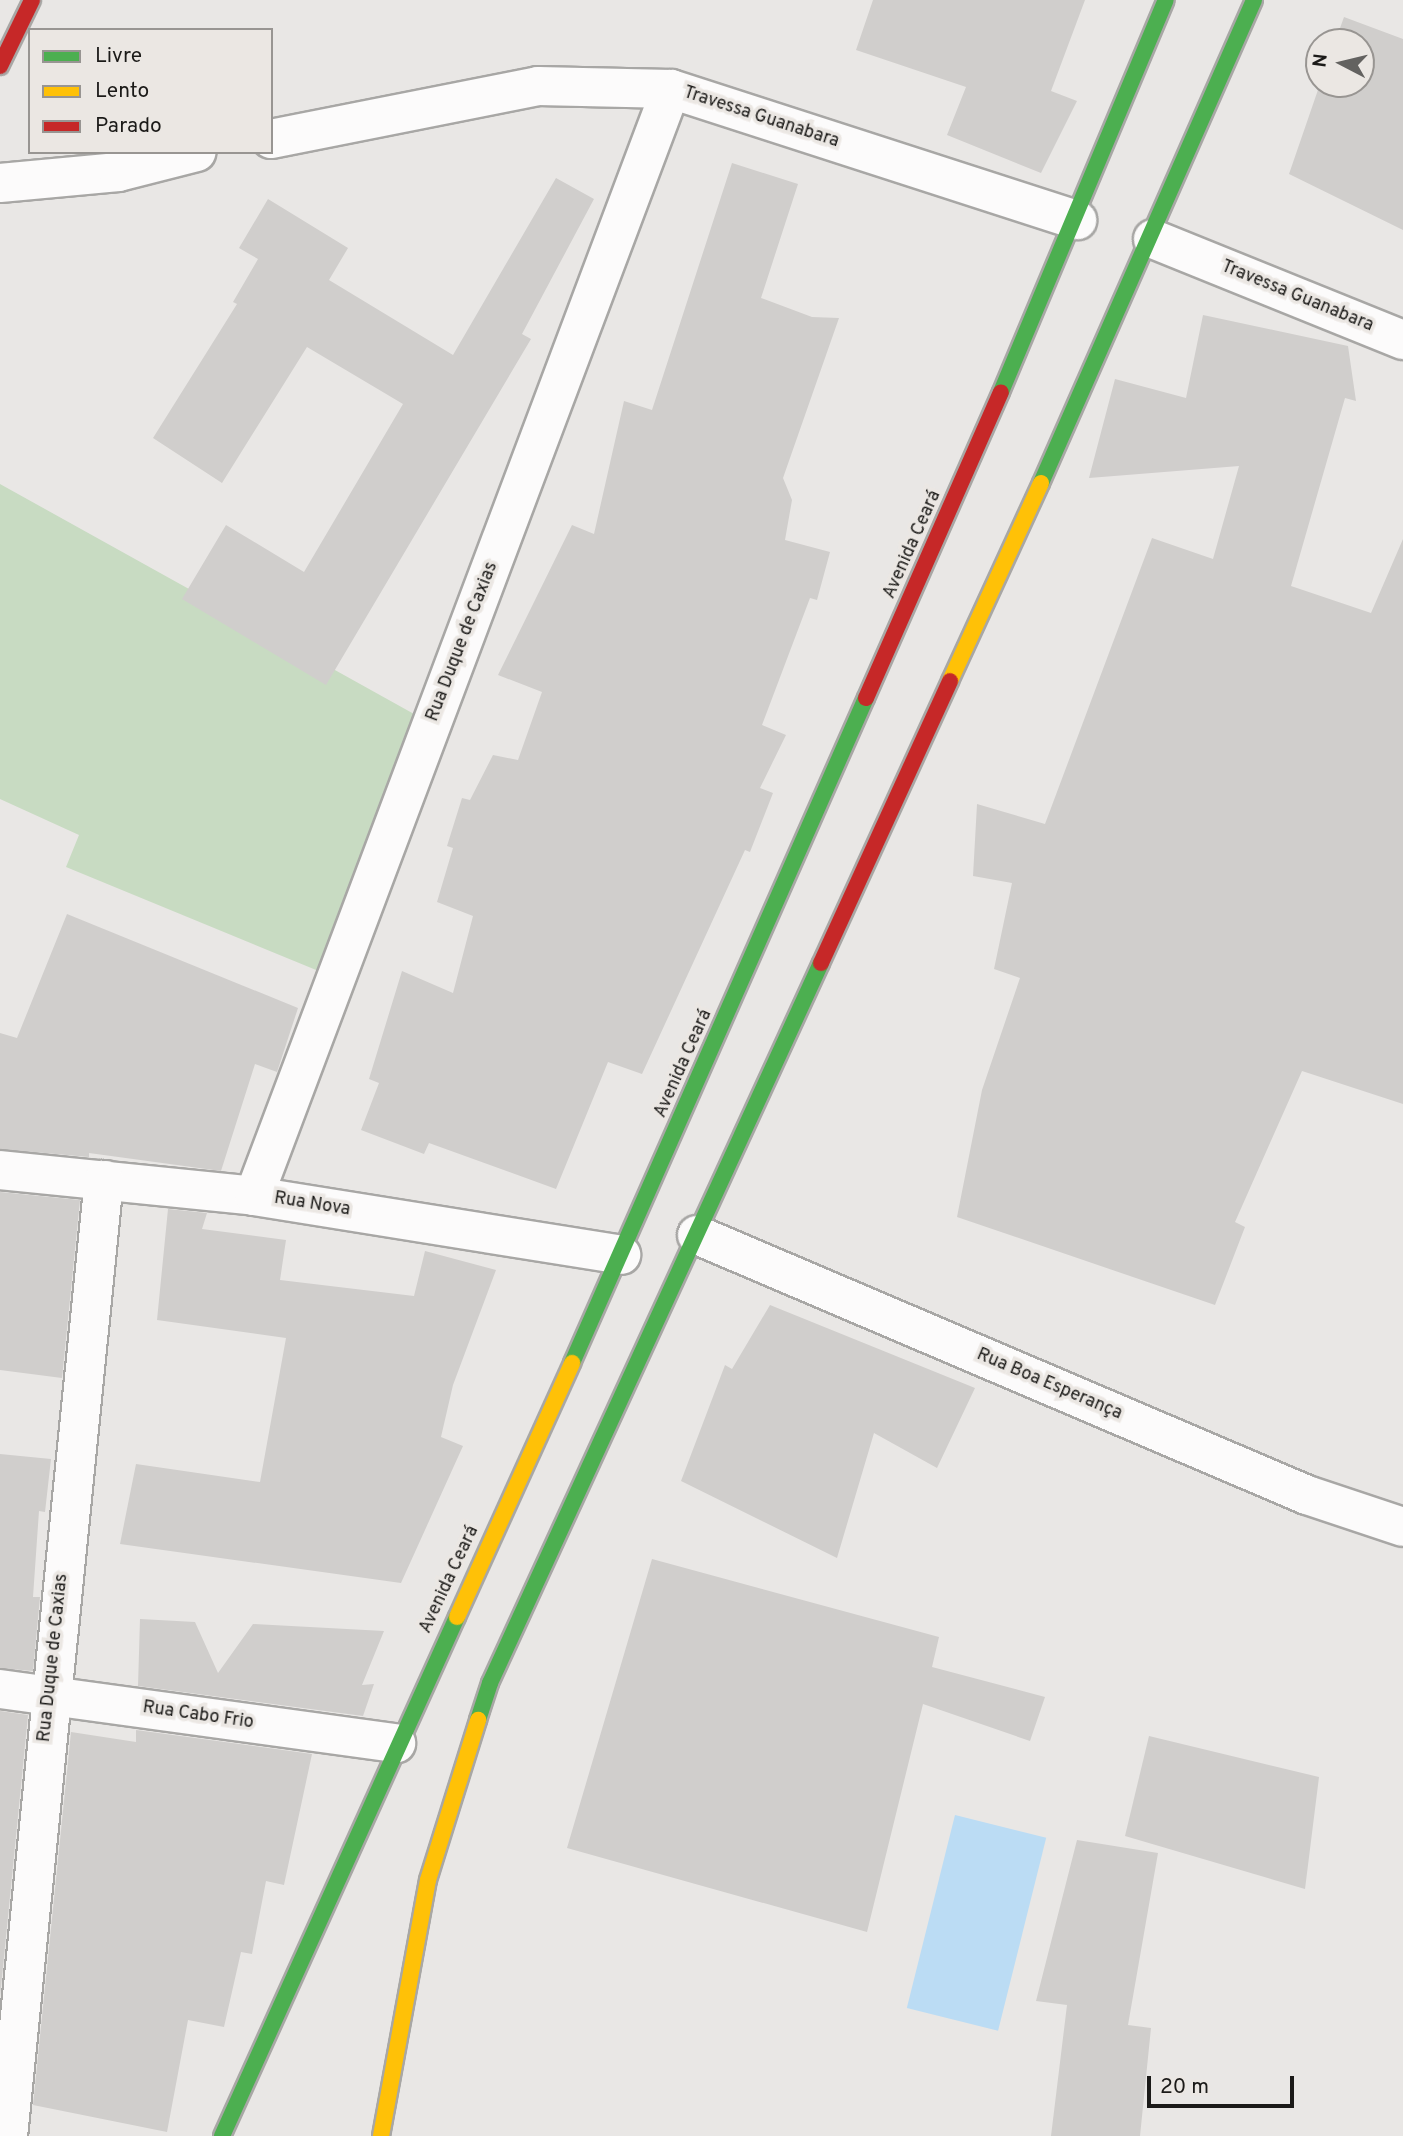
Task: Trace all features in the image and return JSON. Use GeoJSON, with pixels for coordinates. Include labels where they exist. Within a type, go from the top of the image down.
{"type":"FeatureCollection","features":[{"type":"Feature","properties":{"kind":"main road"},"geometry":{"type":"LineString","coordinates":[[0,66],[33,0]]}},
{"type":"Feature","properties":{"kind":"main road","name":"Avenida Ceará"},"geometry":{"type":"LineString","coordinates":[[222,2136],[396,1743],[621,1255],[1077,220],[1166,0]]}},
{"type":"Feature","properties":{"kind":"main road"},"geometry":{"type":"LineString","coordinates":[[381,2136],[428,1880],[490,1683],[1153,239],[1254,0]]}},
{"type":"Feature","properties":{"kind":"street","name":"Travessa Guanabara"},"geometry":{"type":"LineString","coordinates":[[273,139],[538,86],[671,89],[1077,220]]}},
{"type":"Feature","properties":{"kind":"street","name":"Rua Duque de Caxias"},"geometry":{"type":"LineString","coordinates":[[254,1196],[671,89]]}},
{"type":"Feature","properties":{"kind":"street"},"geometry":{"type":"LineString","coordinates":[[0,183],[118,172],[189,154]]}},
{"type":"Feature","properties":{"kind":"street","name":"Travessa Guanabara"},"geometry":{"type":"LineString","coordinates":[[1153,239],[1403,340]]}},
{"type":"Feature","properties":{"kind":"street","name":"Rua Nova"},"geometry":{"type":"LineString","coordinates":[[0,1170],[254,1196],[621,1255]]}},
{"type":"Feature","properties":{"kind":"street","name":"Rua Duque de Caxias"},"geometry":{"type":"LineString","coordinates":[[8,2136],[50,1695],[104,1180]]}},
{"type":"Feature","properties":{"kind":"street","name":"Rua Boa Esperança"},"geometry":{"type":"LineString","coordinates":[[697,1235],[1307,1495],[1403,1527]]}},
{"type":"Feature","properties":{"kind":"street","name":"Rua Cabo Frio"},"geometry":{"type":"LineString","coordinates":[[0,1689],[396,1743]]}},
{"type":"Feature","properties":{"kind":"green space"},"geometry":{"type":"Polygon","coordinates":[[[0,484],[423,719],[321,972],[66,867],[79,835],[0,799],[0,484]]]}},
{"type":"Feature","properties":{"kind":"water"},"geometry":{"type":"Polygon","coordinates":[[[955,1815],[1046,1838],[998,2031],[907,2008],[955,1815]]]}},
{"type":"Feature","properties":{"kind":"building"},"geometry":{"type":"Polygon","coordinates":[[[873,0],[1085,0],[1051,91],[1077,101],[1041,173],[947,135],[966,87],[856,50],[873,0]]]}},
{"type":"Feature","properties":{"kind":"building"},"geometry":{"type":"Polygon","coordinates":[[[1344,17],[1374,28],[1340,28],[1344,17]]]}},
{"type":"Feature","properties":{"kind":"building"},"geometry":{"type":"Polygon","coordinates":[[[1375,29],[1403,39],[1403,230],[1289,174],[1315,98],[1375,98],[1375,29]]]}},
{"type":"Feature","properties":{"kind":"building"},"geometry":{"type":"Polygon","coordinates":[[[732,163],[798,184],[761,298],[812,317],[839,318],[783,478],[792,500],[785,540],[830,552],[817,600],[810,598],[762,725],[786,735],[760,788],[773,793],[750,852],[745,850],[642,1074],[608,1062],[556,1189],[429,1143],[424,1154],[361,1130],[379,1083],[369,1079],[402,971],[453,993],[473,916],[437,902],[453,848],[447,846],[462,798],[470,800],[493,755],[518,760],[542,692],[498,675],[572,525],[594,534],[624,401],[652,410],[732,163]]]}},
{"type":"Feature","properties":{"kind":"building"},"geometry":{"type":"Polygon","coordinates":[[[556,178],[594,199],[522,334],[531,339],[326,685],[182,599],[226,525],[304,572],[403,404],[307,347],[222,483],[153,438],[237,304],[233,302],[258,259],[239,248],[268,199],[348,248],[329,280],[453,355],[556,178]]]}},
{"type":"Feature","properties":{"kind":"building"},"geometry":{"type":"Polygon","coordinates":[[[1203,315],[1348,346],[1356,401],[1345,398],[1291,586],[1371,613],[1403,539],[1403,1104],[1302,1071],[1235,1222],[1245,1227],[1215,1305],[957,1217],[982,1090],[1020,978],[994,969],[1012,883],[973,876],[977,804],[1045,824],[1152,538],[1213,559],[1239,466],[1089,478],[1115,379],[1186,398],[1203,315]]]}},
{"type":"Feature","properties":{"kind":"building"},"geometry":{"type":"Polygon","coordinates":[[[67,914],[298,1008],[277,1072],[255,1064],[221,1171],[89,1153],[89,1157],[0,1149],[0,1033],[17,1038],[67,914]]]}},
{"type":"Feature","properties":{"kind":"building"},"geometry":{"type":"Polygon","coordinates":[[[0,1192],[80,1200],[62,1378],[0,1370],[0,1192]]]}},
{"type":"Feature","properties":{"kind":"building"},"geometry":{"type":"Polygon","coordinates":[[[168,1209],[207,1213],[202,1229],[286,1240],[280,1280],[414,1296],[425,1251],[496,1270],[453,1385],[441,1437],[463,1446],[401,1583],[120,1544],[136,1464],[260,1482],[286,1338],[157,1320],[168,1209]]]}},
{"type":"Feature","properties":{"kind":"building"},"geometry":{"type":"Polygon","coordinates":[[[770,1305],[975,1388],[937,1468],[874,1433],[837,1558],[681,1481],[725,1365],[732,1369],[770,1305]]]}},
{"type":"Feature","properties":{"kind":"building"},"geometry":{"type":"Polygon","coordinates":[[[0,1454],[51,1459],[45,1512],[39,1511],[33,1597],[40,1597],[33,1671],[0,1668],[0,1454]]]}},
{"type":"Feature","properties":{"kind":"building"},"geometry":{"type":"Polygon","coordinates":[[[652,1559],[939,1637],[932,1667],[1045,1697],[1030,1741],[923,1704],[867,1932],[567,1848],[652,1559]]]}},
{"type":"Feature","properties":{"kind":"building"},"geometry":{"type":"Polygon","coordinates":[[[140,1619],[195,1622],[218,1673],[253,1624],[384,1631],[362,1685],[374,1684],[363,1716],[138,1686],[140,1619]]]}},
{"type":"Feature","properties":{"kind":"building"},"geometry":{"type":"Polygon","coordinates":[[[0,1711],[28,1715],[0,1997],[0,1711]]]}},
{"type":"Feature","properties":{"kind":"building"},"geometry":{"type":"Polygon","coordinates":[[[136,1730],[312,1754],[284,1885],[266,1881],[252,1954],[241,1952],[224,2027],[188,2020],[167,2132],[33,2105],[71,1732],[136,1742],[136,1730]]]}},
{"type":"Feature","properties":{"kind":"building"},"geometry":{"type":"Polygon","coordinates":[[[1149,1736],[1319,1777],[1305,1889],[1125,1836],[1149,1736]]]}},
{"type":"Feature","properties":{"kind":"building"},"geometry":{"type":"Polygon","coordinates":[[[1077,1840],[1158,1853],[1128,2025],[1151,2028],[1140,2136],[1051,2136],[1067,2005],[1036,2001],[1077,1840]]]}},
{"type":"Feature","properties":{"kind":"traffic: fast"},"geometry":{"type":"LineString","coordinates":[[1001,392],[1166,0]]}},
{"type":"Feature","properties":{"kind":"traffic: fast"},"geometry":{"type":"LineString","coordinates":[[1041,483],[1254,0]]}},
{"type":"Feature","properties":{"kind":"traffic: fast"},"geometry":{"type":"LineString","coordinates":[[572,1363],[866,698]]}},
{"type":"Feature","properties":{"kind":"traffic: fast"},"geometry":{"type":"LineString","coordinates":[[478,1720],[490,1683],[821,963]]}},
{"type":"Feature","properties":{"kind":"traffic: fast"},"geometry":{"type":"LineString","coordinates":[[222,2136],[457,1617]]}},
{"type":"Feature","properties":{"kind":"traffic: slow"},"geometry":{"type":"LineString","coordinates":[[950,681],[1041,483]]}},
{"type":"Feature","properties":{"kind":"traffic: slow"},"geometry":{"type":"LineString","coordinates":[[457,1617],[572,1363]]}},
{"type":"Feature","properties":{"kind":"traffic: slow"},"geometry":{"type":"LineString","coordinates":[[381,2136],[428,1880],[478,1720]]}},
{"type":"Feature","properties":{"kind":"traffic: jam"},"geometry":{"type":"LineString","coordinates":[[0,66],[32,0]]}},
{"type":"Feature","properties":{"kind":"traffic: jam"},"geometry":{"type":"LineString","coordinates":[[866,698],[1001,392]]}},
{"type":"Feature","properties":{"kind":"traffic: jam"},"geometry":{"type":"LineString","coordinates":[[821,963],[950,681]]}}]}
